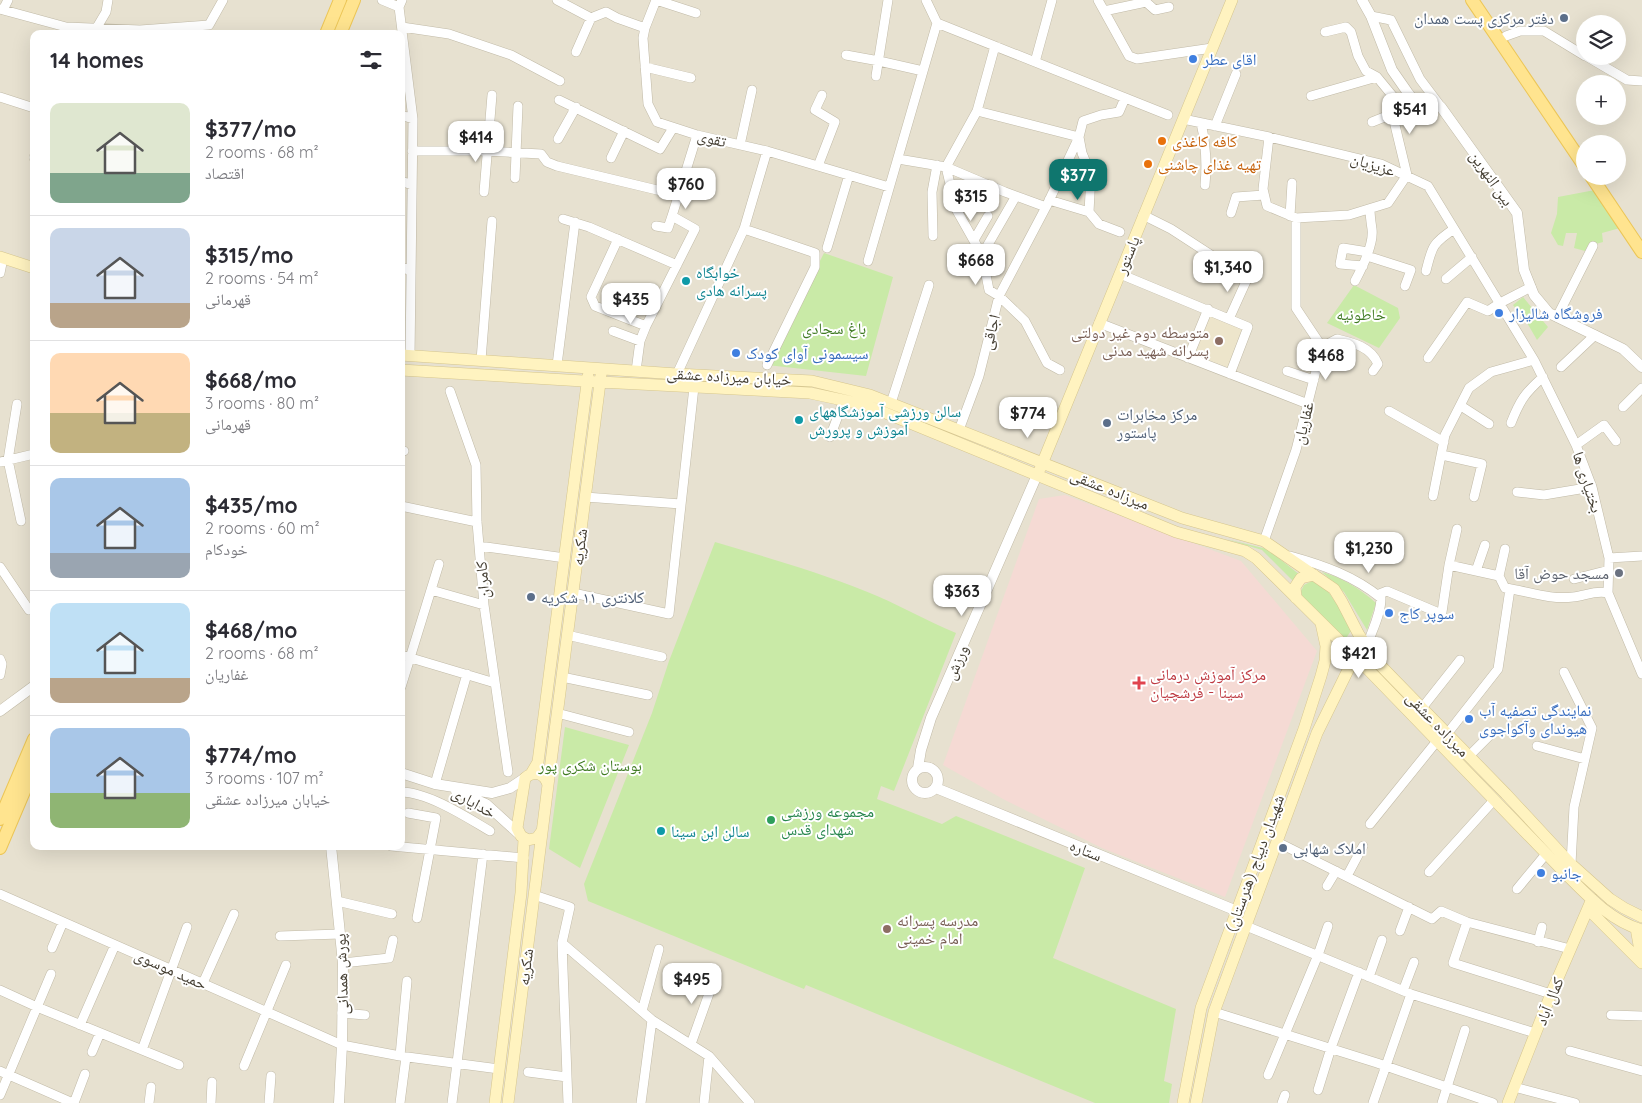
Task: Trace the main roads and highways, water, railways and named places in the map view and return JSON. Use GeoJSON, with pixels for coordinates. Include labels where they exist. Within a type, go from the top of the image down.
{"type":"FeatureCollection","features":[{"type":"Feature","properties":{"kind":"main road"},"geometry":{"type":"LineString","coordinates":[[328,30],[340,0]]}},
{"type":"Feature","properties":{"kind":"main road"},"geometry":{"type":"LineString","coordinates":[[342,30],[354,0]]}},
{"type":"Feature","properties":{"kind":"main road","name":"پاستور"},"geometry":{"type":"LineString","coordinates":[[1037,475],[1232,0]]}},
{"type":"Feature","properties":{"kind":"main road"},"geometry":{"type":"LineString","coordinates":[[1472,0],[1576,154]]}},
{"type":"Feature","properties":{"kind":"main road"},"geometry":{"type":"LineString","coordinates":[[1482,0],[1576,140]]}},
{"type":"Feature","properties":{"kind":"main road"},"geometry":{"type":"LineString","coordinates":[[1597,185],[1642,252]]}},
{"type":"Feature","properties":{"kind":"main road"},"geometry":{"type":"LineString","coordinates":[[1607,185],[1642,238]]}},
{"type":"Feature","properties":{"kind":"main road"},"geometry":{"type":"LineString","coordinates":[[2,258],[30,267]]}},
{"type":"Feature","properties":{"kind":"main road","name":"خیابان میرزاده عشقی"},"geometry":{"type":"LineString","coordinates":[[406,355],[677,374],[812,381],[870,395],[1042,463]]}},
{"type":"Feature","properties":{"kind":"main road","name":"شکریه"},"geometry":{"type":"LineString","coordinates":[[495,1103],[524,858],[521,836],[517,828],[528,776],[538,762],[588,382],[588,367]]}},
{"type":"Feature","properties":{"kind":"main road","name":"شکریه"},"geometry":{"type":"LineString","coordinates":[[508,1103],[601,368]]}},
{"type":"Feature","properties":{"kind":"main road","name":"خیابان میرزاده عشقی"},"geometry":{"type":"LineString","coordinates":[[405,370],[810,393],[866,405],[1037,475]]}},
{"type":"Feature","properties":{"kind":"main road"},"geometry":{"type":"LineString","coordinates":[[1009,450],[1031,452],[1041,449],[1052,439]]}},
{"type":"Feature","properties":{"kind":"main road","name":"میرزاده عشقی"},"geometry":{"type":"LineString","coordinates":[[1042,463],[1182,518],[1264,541],[1334,589],[1359,635],[1381,666],[1469,756],[1567,868],[1590,904],[1639,929]]}},
{"type":"Feature","properties":{"kind":"main road","name":"میرزاده عشقی"},"geometry":{"type":"LineString","coordinates":[[1037,475],[1176,532],[1245,551],[1256,558],[1355,656],[1546,854],[1610,899],[1642,917]]}},
{"type":"Feature","properties":{"kind":"main road"},"geometry":{"type":"LineString","coordinates":[[1176,532],[1182,518]]}},
{"type":"Feature","properties":{"kind":"main road"},"geometry":{"type":"LineString","coordinates":[[1296,598],[1296,587],[1301,578],[1314,575]]}},
{"type":"Feature","properties":{"kind":"main road","name":"شهیدان دیباج (هنرستان)"},"geometry":{"type":"LineString","coordinates":[[1183,1103],[1200,1008],[1304,729],[1325,661],[1326,646],[1321,624]]}},
{"type":"Feature","properties":{"kind":"main road","name":"شهیدان دیباج (هنرستان)"},"geometry":{"type":"LineString","coordinates":[[1196,1103],[1214,1012],[1317,733],[1355,656],[1359,635]]}},
{"type":"Feature","properties":{"kind":"main road"},"geometry":{"type":"LineString","coordinates":[[1304,729],[1317,733]]}},
{"type":"Feature","properties":{"kind":"main road"},"geometry":{"type":"LineString","coordinates":[[0,819],[30,748]]}},
{"type":"Feature","properties":{"kind":"main road"},"geometry":{"type":"LineString","coordinates":[[528,776],[538,773],[547,781],[548,785]]}},
{"type":"Feature","properties":{"kind":"main road"},"geometry":{"type":"LineString","coordinates":[[0,848],[30,777]]}},
{"type":"Feature","properties":{"kind":"main road"},"geometry":{"type":"LineString","coordinates":[[521,836],[528,840],[537,838],[542,830]]}},
{"type":"Feature","properties":{"kind":"main road"},"geometry":{"type":"LineString","coordinates":[[1590,904],[1642,962]]}},
{"type":"Feature","properties":{"kind":"main road","name":"کمال آباد"},"geometry":{"type":"LineString","coordinates":[[1508,1103],[1551,994],[1590,904]]}},
{"type":"Feature","properties":{"kind":"main road"},"geometry":{"type":"LineString","coordinates":[[1639,929],[1642,962]]}},
{"type":"Feature","properties":{"kind":"place","name":"دفتر مرکزی پست همدان"},"geometry":{"type":"Point","coordinates":[1564,18]}},
{"type":"Feature","properties":{"kind":"place","name":"اقای عطر"},"geometry":{"type":"Point","coordinates":[1193,59]}},
{"type":"Feature","properties":{"kind":"place","name":"کافه کاغذی"},"geometry":{"type":"Point","coordinates":[1162,141]}},
{"type":"Feature","properties":{"kind":"place","name":"تهیه غذای چاشنی"},"geometry":{"type":"Point","coordinates":[1148,164]}},
{"type":"Feature","properties":{"kind":"place","name":"خوابگاه پسرانه هادی"},"geometry":{"type":"Point","coordinates":[686,281]}},
{"type":"Feature","properties":{"kind":"place","name":"فروشگاه شالیزار"},"geometry":{"type":"Point","coordinates":[1499,313]}},
{"type":"Feature","properties":{"kind":"place","name":"متوسطه دوم غیر دولتی پسرانه شهید مدنی"},"geometry":{"type":"Point","coordinates":[1219,341]}},
{"type":"Feature","properties":{"kind":"place","name":"سیسمونی آوای کودک"},"geometry":{"type":"Point","coordinates":[736,353]}},
{"type":"Feature","properties":{"kind":"place","name":"سالن ورزشی آموزشگاههای آموزش و پرورش"},"geometry":{"type":"Point","coordinates":[799,420]}},
{"type":"Feature","properties":{"kind":"place","name":"مرکز مخابرات پاستور"},"geometry":{"type":"Point","coordinates":[1107,423]}},
{"type":"Feature","properties":{"kind":"place","name":"مسجد حوض آقا"},"geometry":{"type":"Point","coordinates":[1619,573]}},
{"type":"Feature","properties":{"kind":"place","name":"کلانتری ۱۱ شکریه"},"geometry":{"type":"Point","coordinates":[531,597]}},
{"type":"Feature","properties":{"kind":"place","name":"سوپر کاج"},"geometry":{"type":"Point","coordinates":[1389,613]}},
{"type":"Feature","properties":{"kind":"place","name":"مرکز آموزش درمانی سینا - فرشچیان"},"geometry":{"type":"Point","coordinates":[1139,683]}},
{"type":"Feature","properties":{"kind":"place","name":"نمایندگی تصفیه آب هیوندای وآکواجوی"},"geometry":{"type":"Point","coordinates":[1469,719]}},
{"type":"Feature","properties":{"kind":"place","name":"مجموعه ورزشی شهدای قدس"},"geometry":{"type":"Point","coordinates":[771,820]}},
{"type":"Feature","properties":{"kind":"place","name":"سالن ابن سینا"},"geometry":{"type":"Point","coordinates":[661,831]}},
{"type":"Feature","properties":{"kind":"place","name":"املاک شهابی"},"geometry":{"type":"Point","coordinates":[1283,848]}},
{"type":"Feature","properties":{"kind":"place","name":"جانبو"},"geometry":{"type":"Point","coordinates":[1541,873]}},
{"type":"Feature","properties":{"kind":"place","name":"مدرسه پسرانه امام خمینی"},"geometry":{"type":"Point","coordinates":[887,929]}},
{"type":"Feature","properties":{"kind":"park label","name":"خاطونیه"},"geometry":{"type":"Point","coordinates":[1361,314]}},
{"type":"Feature","properties":{"kind":"park label","name":"باغ سجادی"},"geometry":{"type":"Point","coordinates":[834,328]}},
{"type":"Feature","properties":{"kind":"park label","name":"بوستان شکری پور"},"geometry":{"type":"Point","coordinates":[590,765]}}]}
